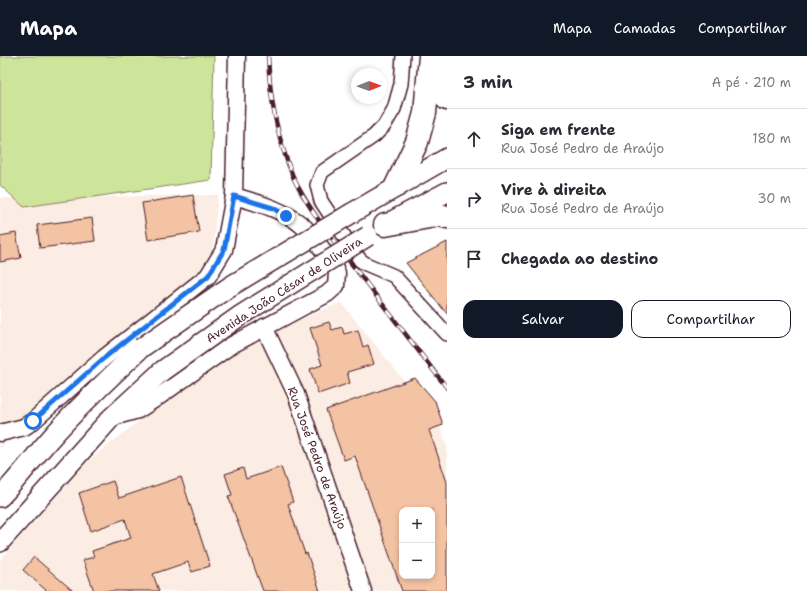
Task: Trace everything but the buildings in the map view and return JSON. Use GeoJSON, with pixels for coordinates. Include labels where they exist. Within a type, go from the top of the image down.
{"type":"FeatureCollection","features":[{"type":"Feature","properties":{"kind":"highway"},"geometry":{"type":"LineString","coordinates":[[396,186],[417,142],[425,113],[430,56]]}},
{"type":"Feature","properties":{"kind":"highway"},"geometry":{"type":"LineString","coordinates":[[445,56],[442,82],[447,99]]}},
{"type":"Feature","properties":{"kind":"highway"},"geometry":{"type":"LineString","coordinates":[[377,231],[440,215],[447,216]]}},
{"type":"Feature","properties":{"kind":"main road"},"geometry":{"type":"LineString","coordinates":[[0,497],[7,482],[93,393],[141,348],[229,287],[396,186],[447,158]]}},
{"type":"Feature","properties":{"kind":"main road","name":"Avenida João César de Oliveira"},"geometry":{"type":"LineString","coordinates":[[0,542],[111,418],[162,371],[241,314],[377,231],[447,192]]}},
{"type":"Feature","properties":{"kind":"street"},"geometry":{"type":"LineString","coordinates":[[0,433],[24,427],[33,421],[104,358],[208,276],[224,250],[234,196],[237,56]]}},
{"type":"Feature","properties":{"kind":"street"},"geometry":{"type":"LineString","coordinates":[[403,56],[401,84],[394,109],[384,126],[374,136],[322,172],[317,185],[321,201],[360,260],[394,276],[447,334]]}},
{"type":"Feature","properties":{"kind":"street"},"geometry":{"type":"LineString","coordinates":[[111,418],[138,410],[230,346],[327,294],[336,286],[337,273],[334,266],[305,227],[273,208],[234,196]]}},
{"type":"Feature","properties":{"kind":"street","name":"Rua José Pedro de Araújo"},"geometry":{"type":"LineString","coordinates":[[264,327],[296,394],[363,591]]}},
{"type":"Feature","properties":{"kind":"shaded area"},"geometry":{"type":"Polygon","coordinates":[[[218,195],[211,267],[24,421],[0,449],[0,198],[218,195]]]}},
{"type":"Feature","properties":{"kind":"shaded area"},"geometry":{"type":"Polygon","coordinates":[[[341,302],[440,426],[447,447],[447,591],[0,591],[0,560],[86,463],[227,351],[341,302]]]}},
{"type":"Feature","properties":{"kind":"green space"},"geometry":{"type":"Polygon","coordinates":[[[0,56],[214,56],[211,180],[24,207],[0,185],[0,56]]]}},
{"type":"Feature","properties":{"kind":"railway"},"geometry":{"type":"LineString","coordinates":[[268,56],[275,119],[283,149],[294,179],[309,206],[327,232],[447,388]]}},
{"type":"Feature","properties":{"kind":"route"},"geometry":{"type":"LineString","coordinates":[[33,421],[104,358],[208,276],[224,250],[234,196],[273,208],[286,216]]}}]}
